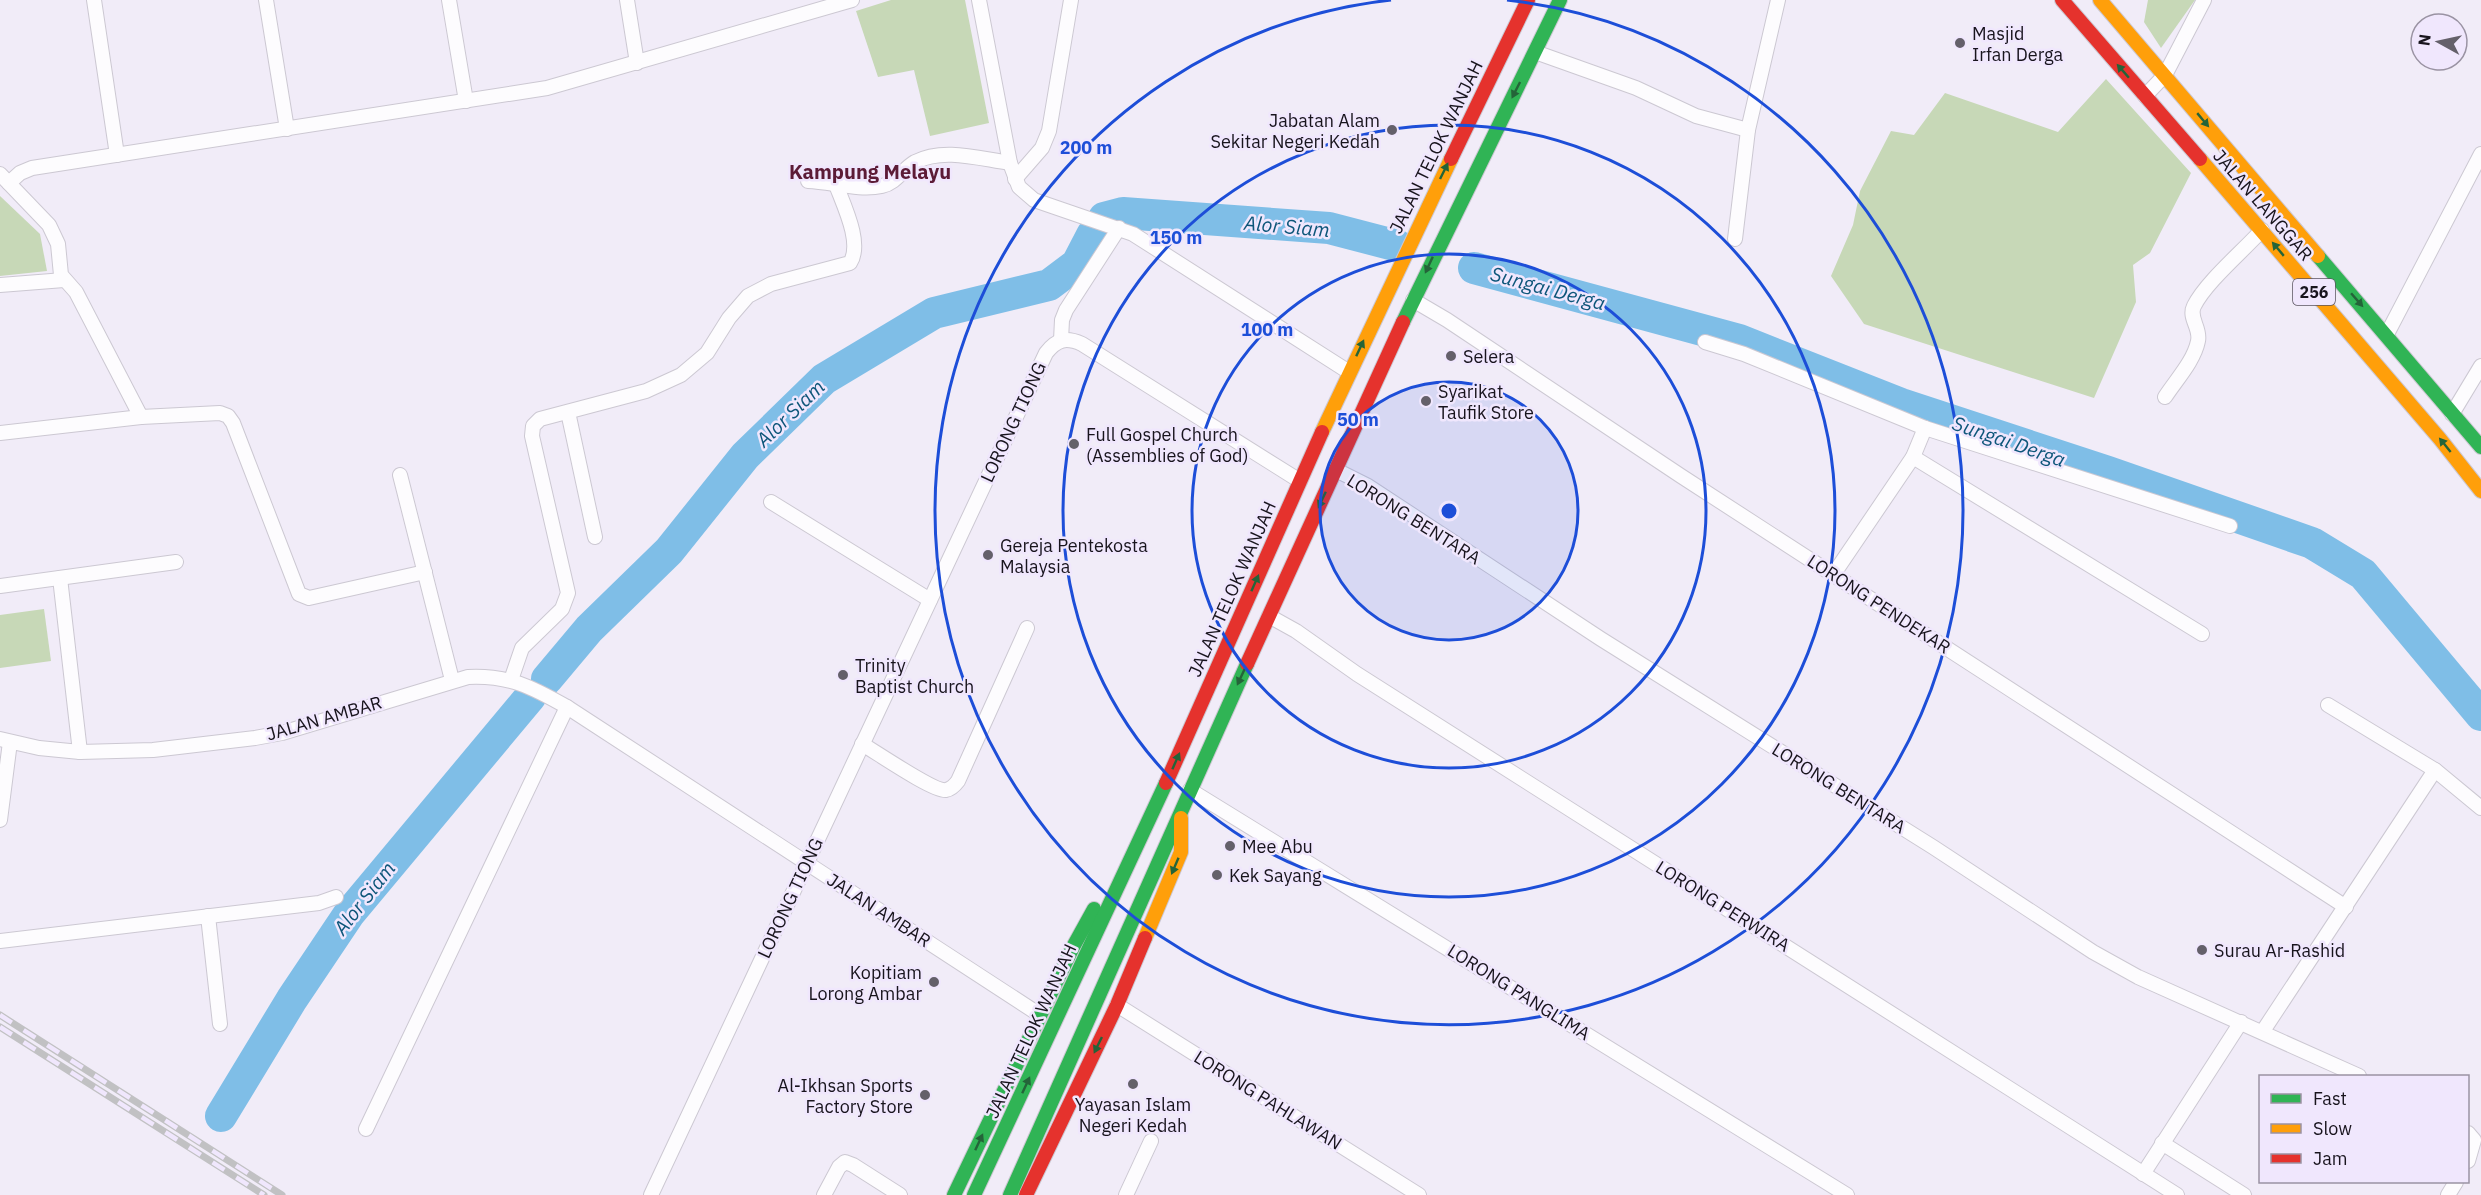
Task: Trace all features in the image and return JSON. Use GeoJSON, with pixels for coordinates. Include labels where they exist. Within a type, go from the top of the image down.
{"type":"FeatureCollection","features":[{"type":"Feature","properties":{"kind":"main road","name":"JALAN TELOK WANJAH"},"geometry":{"type":"LineString","coordinates":[[974,1195],[1160,798],[1349,372],[1526,0]]}},
{"type":"Feature","properties":{"kind":"main road"},"geometry":{"type":"LineString","coordinates":[[1010,1195],[1181,809],[1413,300],[1560,0]]}},
{"type":"Feature","properties":{"kind":"main road","name":"JALAN LANGGAR"},"geometry":{"type":"LineString","coordinates":[[2062,0],[2262,230],[2440,439],[2481,491]]}},
{"type":"Feature","properties":{"kind":"main road","name":"JALAN LANGGAR"},"geometry":{"type":"LineString","coordinates":[[2100,0],[2481,447]]}},
{"type":"Feature","properties":{"kind":"main road"},"geometry":{"type":"LineString","coordinates":[[954,1195],[1073,947],[1160,798]]}},
{"type":"Feature","properties":{"kind":"main road"},"geometry":{"type":"LineString","coordinates":[[1026,1195],[1117,1005],[1181,852],[1181,809]]}},
{"type":"Feature","properties":{"kind":"street"},"geometry":{"type":"LineString","coordinates":[[94,0],[117,155]]}},
{"type":"Feature","properties":{"kind":"street"},"geometry":{"type":"LineString","coordinates":[[266,0],[287,129]]}},
{"type":"Feature","properties":{"kind":"street"},"geometry":{"type":"LineString","coordinates":[[449,0],[466,101]]}},
{"type":"Feature","properties":{"kind":"street"},"geometry":{"type":"LineString","coordinates":[[627,0],[638,63]]}},
{"type":"Feature","properties":{"kind":"street"},"geometry":{"type":"LineString","coordinates":[[141,417],[76,292],[64,280],[60,271],[57,244],[49,225],[4,179],[32,168],[547,88],[638,63],[804,7],[852,0]]}},
{"type":"Feature","properties":{"kind":"street"},"geometry":{"type":"LineString","coordinates":[[979,0],[1010,163],[1015,179],[1026,195],[1034,200],[1119,228],[1145,241],[1349,372]]}},
{"type":"Feature","properties":{"kind":"street"},"geometry":{"type":"LineString","coordinates":[[1015,179],[1042,148],[1049,131],[1071,0]]}},
{"type":"Feature","properties":{"kind":"street"},"geometry":{"type":"LineString","coordinates":[[1735,239],[1748,130],[1778,0]]}},
{"type":"Feature","properties":{"kind":"street"},"geometry":{"type":"LineString","coordinates":[[2145,96],[2165,75],[2204,0]]}},
{"type":"Feature","properties":{"kind":"street"},"geometry":{"type":"LineString","coordinates":[[1535,52],[1652,94],[1696,116],[1748,130]]}},
{"type":"Feature","properties":{"kind":"street"},"geometry":{"type":"LineString","coordinates":[[808,181],[835,182],[861,187],[883,186],[926,156],[947,154],[1010,163]]}},
{"type":"Feature","properties":{"kind":"street"},"geometry":{"type":"LineString","coordinates":[[2387,334],[2481,154]]}},
{"type":"Feature","properties":{"kind":"street"},"geometry":{"type":"LineString","coordinates":[[511,680],[522,648],[562,609],[566,602],[567,583],[532,431],[536,422],[540,419],[646,391],[681,375],[707,353],[729,318],[748,296],[771,284],[850,263],[856,247],[835,182]]}},
{"type":"Feature","properties":{"kind":"street"},"geometry":{"type":"LineString","coordinates":[[1119,228],[1066,310],[1062,320],[1061,340],[1072,340],[1082,344],[1300,481]]}},
{"type":"Feature","properties":{"kind":"street"},"geometry":{"type":"LineString","coordinates":[[2165,397],[2194,352],[2199,340],[2199,333],[2192,314],[2193,307],[2209,286],[2262,230]]}},
{"type":"Feature","properties":{"kind":"street"},"geometry":{"type":"LineString","coordinates":[[0,285],[52,279],[64,280]]}},
{"type":"Feature","properties":{"kind":"street","name":"LORONG PENDEKAR"},"geometry":{"type":"LineString","coordinates":[[1413,300],[2346,907]]}},
{"type":"Feature","properties":{"kind":"street","name":"LORONG TIONG"},"geometry":{"type":"LineString","coordinates":[[651,1195],[1046,353],[1053,344],[1061,340]]}},
{"type":"Feature","properties":{"kind":"street"},"geometry":{"type":"LineString","coordinates":[[1705,342],[1744,354],[1924,428],[2230,526]]}},
{"type":"Feature","properties":{"kind":"street"},"geometry":{"type":"LineString","coordinates":[[2452,414],[2481,366]]}},
{"type":"Feature","properties":{"kind":"street"},"geometry":{"type":"LineString","coordinates":[[0,433],[141,417],[211,412],[228,416],[233,423],[299,594],[309,598],[424,573]]}},
{"type":"Feature","properties":{"kind":"street"},"geometry":{"type":"LineString","coordinates":[[568,412],[595,537]]}},
{"type":"Feature","properties":{"kind":"street"},"geometry":{"type":"LineString","coordinates":[[1833,575],[1913,457],[1924,428]]}},
{"type":"Feature","properties":{"kind":"street"},"geometry":{"type":"LineString","coordinates":[[1913,457],[2202,634]]}},
{"type":"Feature","properties":{"kind":"street","name":"LORONG BENTARA"},"geometry":{"type":"LineString","coordinates":[[1336,470],[1368,486],[1601,639],[1934,847],[2093,952],[2146,981],[2263,1031],[2355,1075]]}},
{"type":"Feature","properties":{"kind":"street"},"geometry":{"type":"LineString","coordinates":[[400,475],[452,680]]}},
{"type":"Feature","properties":{"kind":"street"},"geometry":{"type":"LineString","coordinates":[[771,502],[930,600]]}},
{"type":"Feature","properties":{"kind":"street"},"geometry":{"type":"LineString","coordinates":[[0,586],[176,562]]}},
{"type":"Feature","properties":{"kind":"street"},"geometry":{"type":"LineString","coordinates":[[60,578],[80,752]]}},
{"type":"Feature","properties":{"kind":"street","name":"LORONG PERWIRA"},"geometry":{"type":"LineString","coordinates":[[1269,616],[1296,631],[1356,674],[2177,1195]]}},
{"type":"Feature","properties":{"kind":"street"},"geometry":{"type":"LineString","coordinates":[[862,744],[932,786],[946,790],[953,787],[958,781],[1028,628]]}},
{"type":"Feature","properties":{"kind":"street","name":"JALAN AMBAR"},"geometry":{"type":"LineString","coordinates":[[5,740],[80,752],[153,750],[282,733],[452,680],[483,676],[511,680],[533,688],[567,707],[1040,1015]]}},
{"type":"Feature","properties":{"kind":"street"},"geometry":{"type":"LineString","coordinates":[[2328,705],[2435,770],[2481,808]]}},
{"type":"Feature","properties":{"kind":"street"},"geometry":{"type":"LineString","coordinates":[[366,1129],[567,707]]}},
{"type":"Feature","properties":{"kind":"street"},"geometry":{"type":"LineString","coordinates":[[0,820],[5,740]]}},
{"type":"Feature","properties":{"kind":"street"},"geometry":{"type":"LineString","coordinates":[[2263,1031],[2435,770]]}},
{"type":"Feature","properties":{"kind":"street","name":"LORONG PANGLIMA"},"geometry":{"type":"LineString","coordinates":[[1190,790],[1847,1195]]}},
{"type":"Feature","properties":{"kind":"street"},"geometry":{"type":"LineString","coordinates":[[0,941],[319,903],[336,897]]}},
{"type":"Feature","properties":{"kind":"street"},"geometry":{"type":"LineString","coordinates":[[208,916],[220,1024]]}},
{"type":"Feature","properties":{"kind":"street","name":"LORONG PAHLAWAN"},"geometry":{"type":"LineString","coordinates":[[1117,1005],[1419,1195]]}},
{"type":"Feature","properties":{"kind":"street"},"geometry":{"type":"LineString","coordinates":[[2143,1174],[2241,1022]]}},
{"type":"Feature","properties":{"kind":"street"},"geometry":{"type":"LineString","coordinates":[[2469,1153],[2471,1136]]}},
{"type":"Feature","properties":{"kind":"street"},"geometry":{"type":"LineString","coordinates":[[1126,1195],[1151,1141]]}},
{"type":"Feature","properties":{"kind":"street"},"geometry":{"type":"LineString","coordinates":[[2162,1143],[2244,1195]]}},
{"type":"Feature","properties":{"kind":"street"},"geometry":{"type":"LineString","coordinates":[[824,1195],[839,1167],[845,1162],[900,1195]]}},
{"type":"Feature","properties":{"kind":"green space"},"geometry":{"type":"Polygon","coordinates":[[[891,0],[965,0],[989,123],[930,136],[914,70],[878,77],[856,11],[891,0]]]}},
{"type":"Feature","properties":{"kind":"green space"},"geometry":{"type":"Polygon","coordinates":[[[2148,0],[2195,0],[2161,48],[2144,22],[2148,0]]]}},
{"type":"Feature","properties":{"kind":"green space"},"geometry":{"type":"Polygon","coordinates":[[[2106,79],[2191,173],[2150,253],[2133,265],[2136,302],[2094,398],[1864,324],[1831,276],[1853,225],[1860,191],[1891,131],[1914,135],[1945,93],[2058,132],[2106,79]]]}},
{"type":"Feature","properties":{"kind":"green space"},"geometry":{"type":"Polygon","coordinates":[[[0,196],[40,234],[47,271],[0,276],[0,196]]]}},
{"type":"Feature","properties":{"kind":"green space"},"geometry":{"type":"Polygon","coordinates":[[[44,609],[51,661],[0,668],[0,615],[44,609]]]}},
{"type":"Feature","properties":{"kind":"waterway","name":"Alor Siam"},"geometry":{"type":"LineString","coordinates":[[1104,218],[1123,213],[1329,228],[1398,246]]}},
{"type":"Feature","properties":{"kind":"waterway","name":"Alor Siam"},"geometry":{"type":"LineString","coordinates":[[547,679],[589,629],[669,551],[745,456],[824,379],[934,313],[1049,285],[1077,264],[1092,235]]}},
{"type":"Feature","properties":{"kind":"waterway","name":"Sungai Derga"},"geometry":{"type":"LineString","coordinates":[[1474,268],[1739,340],[1901,404],[2108,472],[2312,543],[2363,574],[2481,715]]}},
{"type":"Feature","properties":{"kind":"waterway","name":"Alor Siam"},"geometry":{"type":"LineString","coordinates":[[221,1116],[292,999],[349,914],[530,697]]}},
{"type":"Feature","properties":{"kind":"railway"},"geometry":{"type":"LineString","coordinates":[[0,1015],[282,1195]]}},
{"type":"Feature","properties":{"kind":"railway"},"geometry":{"type":"LineString","coordinates":[[0,1027],[264,1195]]}},
{"type":"Feature","properties":{"kind":"traffic: fast"},"geometry":{"type":"LineString","coordinates":[[1403,322],[1560,0]]}},
{"type":"Feature","properties":{"kind":"traffic: fast"},"geometry":{"type":"LineString","coordinates":[[2318,256],[2481,447]]}},
{"type":"Feature","properties":{"kind":"traffic: fast"},"geometry":{"type":"LineString","coordinates":[[1010,1195],[1247,664]]}},
{"type":"Feature","properties":{"kind":"traffic: fast"},"geometry":{"type":"LineString","coordinates":[[974,1195],[1166,783]]}},
{"type":"Feature","properties":{"kind":"traffic: fast"},"geometry":{"type":"LineString","coordinates":[[954,1195],[1073,947],[1094,909]]}},
{"type":"Feature","properties":{"kind":"traffic: slow"},"geometry":{"type":"LineString","coordinates":[[2100,0],[2318,256]]}},
{"type":"Feature","properties":{"kind":"traffic: slow"},"geometry":{"type":"LineString","coordinates":[[1322,432],[1451,159]]}},
{"type":"Feature","properties":{"kind":"traffic: slow"},"geometry":{"type":"LineString","coordinates":[[2200,159],[2440,439],[2481,491]]}},
{"type":"Feature","properties":{"kind":"traffic: slow"},"geometry":{"type":"LineString","coordinates":[[1145,938],[1181,852],[1181,818]]}},
{"type":"Feature","properties":{"kind":"traffic: jam"},"geometry":{"type":"LineString","coordinates":[[1451,159],[1528,0]]}},
{"type":"Feature","properties":{"kind":"traffic: jam"},"geometry":{"type":"LineString","coordinates":[[2062,0],[2200,159]]}},
{"type":"Feature","properties":{"kind":"traffic: jam"},"geometry":{"type":"LineString","coordinates":[[1247,664],[1403,322]]}},
{"type":"Feature","properties":{"kind":"traffic: jam"},"geometry":{"type":"LineString","coordinates":[[1166,783],[1322,432]]}},
{"type":"Feature","properties":{"kind":"traffic: jam"},"geometry":{"type":"LineString","coordinates":[[1026,1195],[1117,1005],[1145,938]]}},
{"type":"Feature","properties":{"kind":"place","name":"Masjid Irfan Derga"},"geometry":{"type":"Point","coordinates":[1960,43]}},
{"type":"Feature","properties":{"kind":"place","name":"Jabatan Alam Sekitar Negeri Kedah"},"geometry":{"type":"Point","coordinates":[1392,130]}},
{"type":"Feature","properties":{"kind":"place","name":"Selera"},"geometry":{"type":"Point","coordinates":[1451,356]}},
{"type":"Feature","properties":{"kind":"place","name":"Syarikat Taufik Store"},"geometry":{"type":"Point","coordinates":[1426,401]}},
{"type":"Feature","properties":{"kind":"place","name":"Full Gospel Church (Assemblies of God)"},"geometry":{"type":"Point","coordinates":[1074,444]}},
{"type":"Feature","properties":{"kind":"place","name":"Gereja Pentekosta Malaysia"},"geometry":{"type":"Point","coordinates":[988,555]}},
{"type":"Feature","properties":{"kind":"place","name":"Trinity Baptist Church"},"geometry":{"type":"Point","coordinates":[843,675]}},
{"type":"Feature","properties":{"kind":"place","name":"Mee Abu"},"geometry":{"type":"Point","coordinates":[1230,846]}},
{"type":"Feature","properties":{"kind":"place","name":"Kek Sayang"},"geometry":{"type":"Point","coordinates":[1217,875]}},
{"type":"Feature","properties":{"kind":"place","name":"Surau Ar-Rashid"},"geometry":{"type":"Point","coordinates":[2202,950]}},
{"type":"Feature","properties":{"kind":"place","name":"Kopitiam Lorong Ambar"},"geometry":{"type":"Point","coordinates":[934,982]}},
{"type":"Feature","properties":{"kind":"place","name":"Yayasan Islam Negeri Kedah"},"geometry":{"type":"Point","coordinates":[1133,1084]}},
{"type":"Feature","properties":{"kind":"place","name":"Al-Ikhsan Sports Factory Store"},"geometry":{"type":"Point","coordinates":[925,1095]}},
{"type":"Feature","properties":{"kind":"district","name":"Kampung Melayu"},"geometry":{"type":"Point","coordinates":[870,171]}}]}
